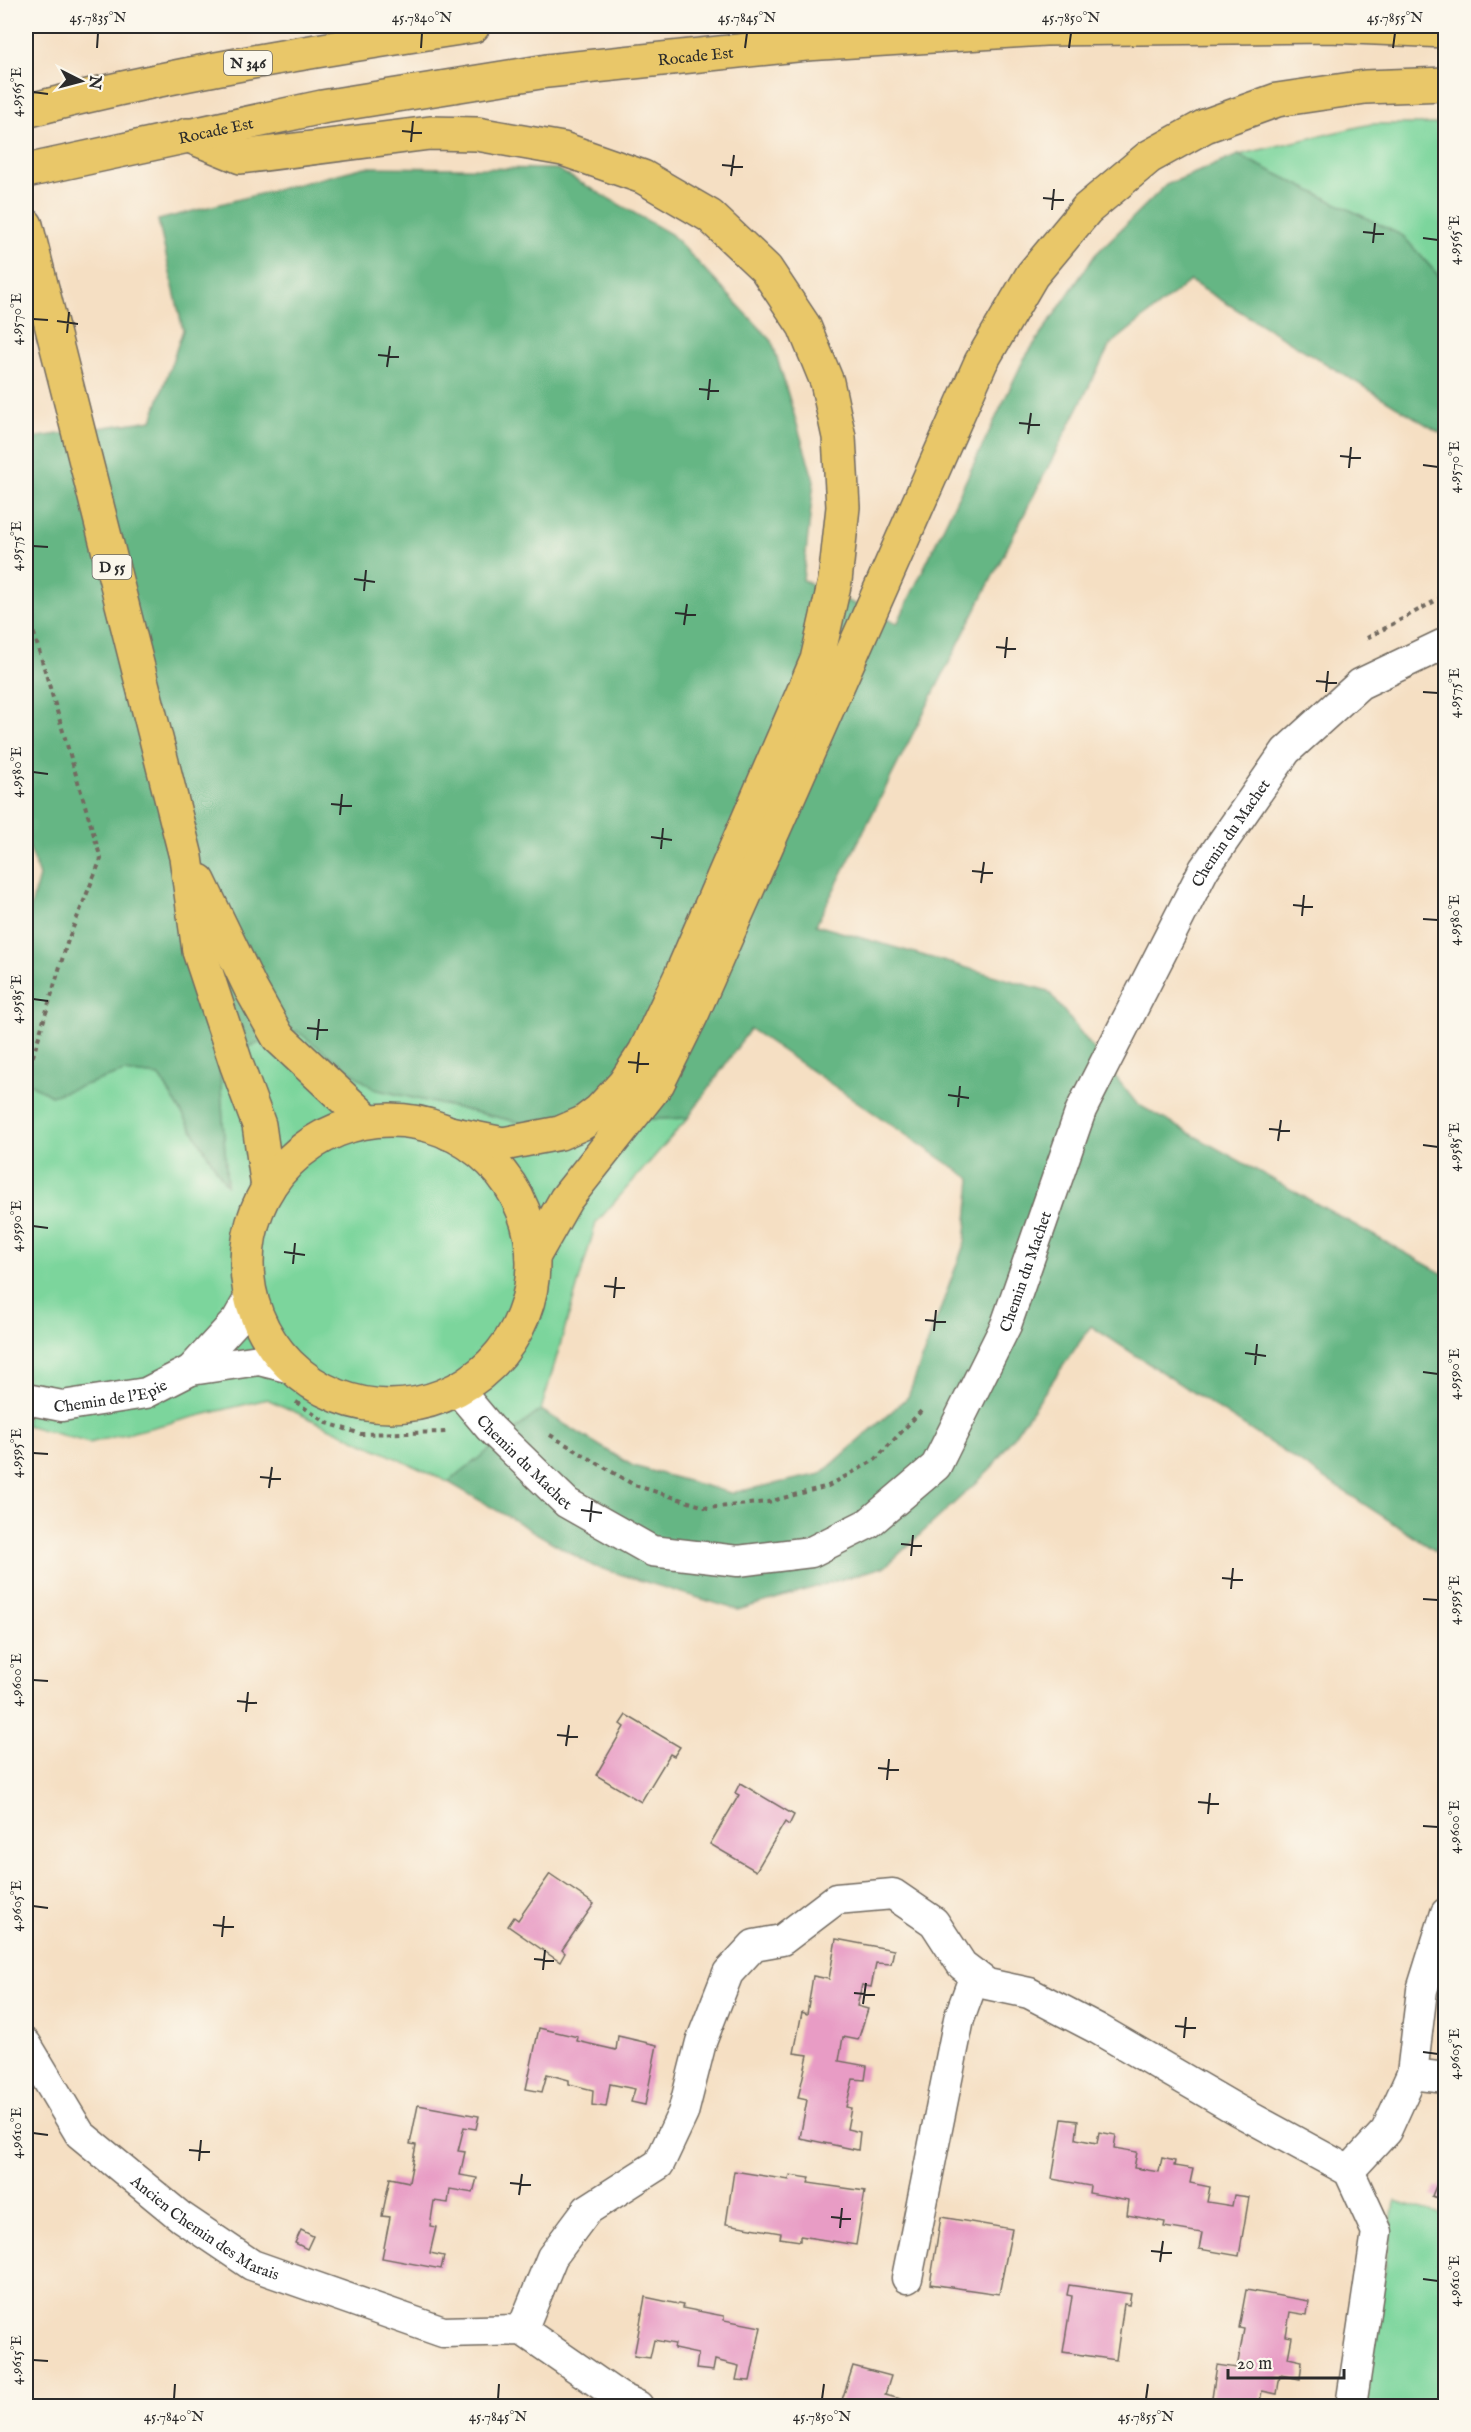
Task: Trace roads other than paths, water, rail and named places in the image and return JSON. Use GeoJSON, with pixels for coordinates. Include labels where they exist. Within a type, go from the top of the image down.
{"type":"FeatureCollection","features":[{"type":"Feature","properties":{"kind":"main road","name":"N 346"},"geometry":{"type":"LineString","coordinates":[[26,111],[79,97],[315,50],[473,26]]}},
{"type":"Feature","properties":{"kind":"main road","name":"Rocade Est"},"geometry":{"type":"LineString","coordinates":[[26,171],[322,107],[547,71],[806,44],[1044,29],[1329,26],[1446,31]]}},
{"type":"Feature","properties":{"kind":"main road"},"geometry":{"type":"LineString","coordinates":[[533,1257],[566,1199],[658,1083],[693,1012],[981,362],[1032,275],[1087,209],[1149,157],[1206,126],[1278,100],[1365,87],[1446,84]]}},
{"type":"Feature","properties":{"kind":"main road"},"geometry":{"type":"LineString","coordinates":[[187,135],[242,157],[430,133],[477,134],[562,149],[643,177],[710,216],[766,269],[804,326],[826,382],[839,437],[843,507],[836,580],[817,660],[681,975],[645,1052],[624,1084],[600,1110],[583,1123],[560,1132],[503,1144],[449,1133],[409,1121],[368,1121],[328,1134],[294,1156],[268,1188],[252,1222],[246,1260],[250,1297],[264,1333],[290,1382],[371,1406],[416,1405],[458,1390],[490,1366],[514,1334],[529,1297],[533,1257],[525,1218],[508,1182],[482,1154],[449,1133]]}},
{"type":"Feature","properties":{"kind":"main road","name":"D 55"},"geometry":{"type":"LineString","coordinates":[[26,225],[186,856],[200,951],[237,1066],[259,1125],[268,1188]]}},
{"type":"Feature","properties":{"kind":"main road","name":"D 55"},"geometry":{"type":"LineString","coordinates":[[186,856],[251,989],[278,1037],[368,1121]]}},
{"type":"Feature","properties":{"kind":"street","name":"Chemin du Machet"},"geometry":{"type":"LineString","coordinates":[[458,1390],[490,1428],[567,1503],[652,1551],[738,1561],[811,1552],[869,1523],[936,1466],[1006,1325],[1081,1110],[1204,869],[1286,751],[1360,684],[1446,643]]}},
{"type":"Feature","properties":{"kind":"street","name":"Chemin de l'Epie"},"geometry":{"type":"LineString","coordinates":[[191,1370],[237,1320],[250,1297]]}},
{"type":"Feature","properties":{"kind":"street","name":"Chemin de l'Epie"},"geometry":{"type":"LineString","coordinates":[[26,1398],[62,1406],[146,1393],[191,1370],[259,1360],[290,1382]]}},
{"type":"Feature","properties":{"kind":"street"},"geometry":{"type":"LineString","coordinates":[[638,2406],[619,2397],[522,2330],[552,2257],[587,2210],[659,2164],[684,2113],[701,2042],[728,1973],[754,1945],[782,1940],[836,1899],[893,1894],[934,1922],[962,1965],[987,1984],[1029,1993],[1039,1998],[1349,2171],[1377,2232],[1351,2406]]}},
{"type":"Feature","properties":{"kind":"street"},"geometry":{"type":"LineString","coordinates":[[1349,2171],[1386,2131],[1412,2074],[1422,1990],[1446,1913]]}},
{"type":"Feature","properties":{"kind":"street"},"geometry":{"type":"LineString","coordinates":[[907,2278],[959,2019],[975,1975]]}},
{"type":"Feature","properties":{"kind":"street","name":"Ancien Chemin des Marais"},"geometry":{"type":"LineString","coordinates":[[26,2044],[80,2134],[180,2217],[252,2265],[443,2332],[522,2330]]}},
{"type":"Feature","properties":{"kind":"street"},"geometry":{"type":"LineString","coordinates":[[1412,2074],[1446,2078]]}}]}
